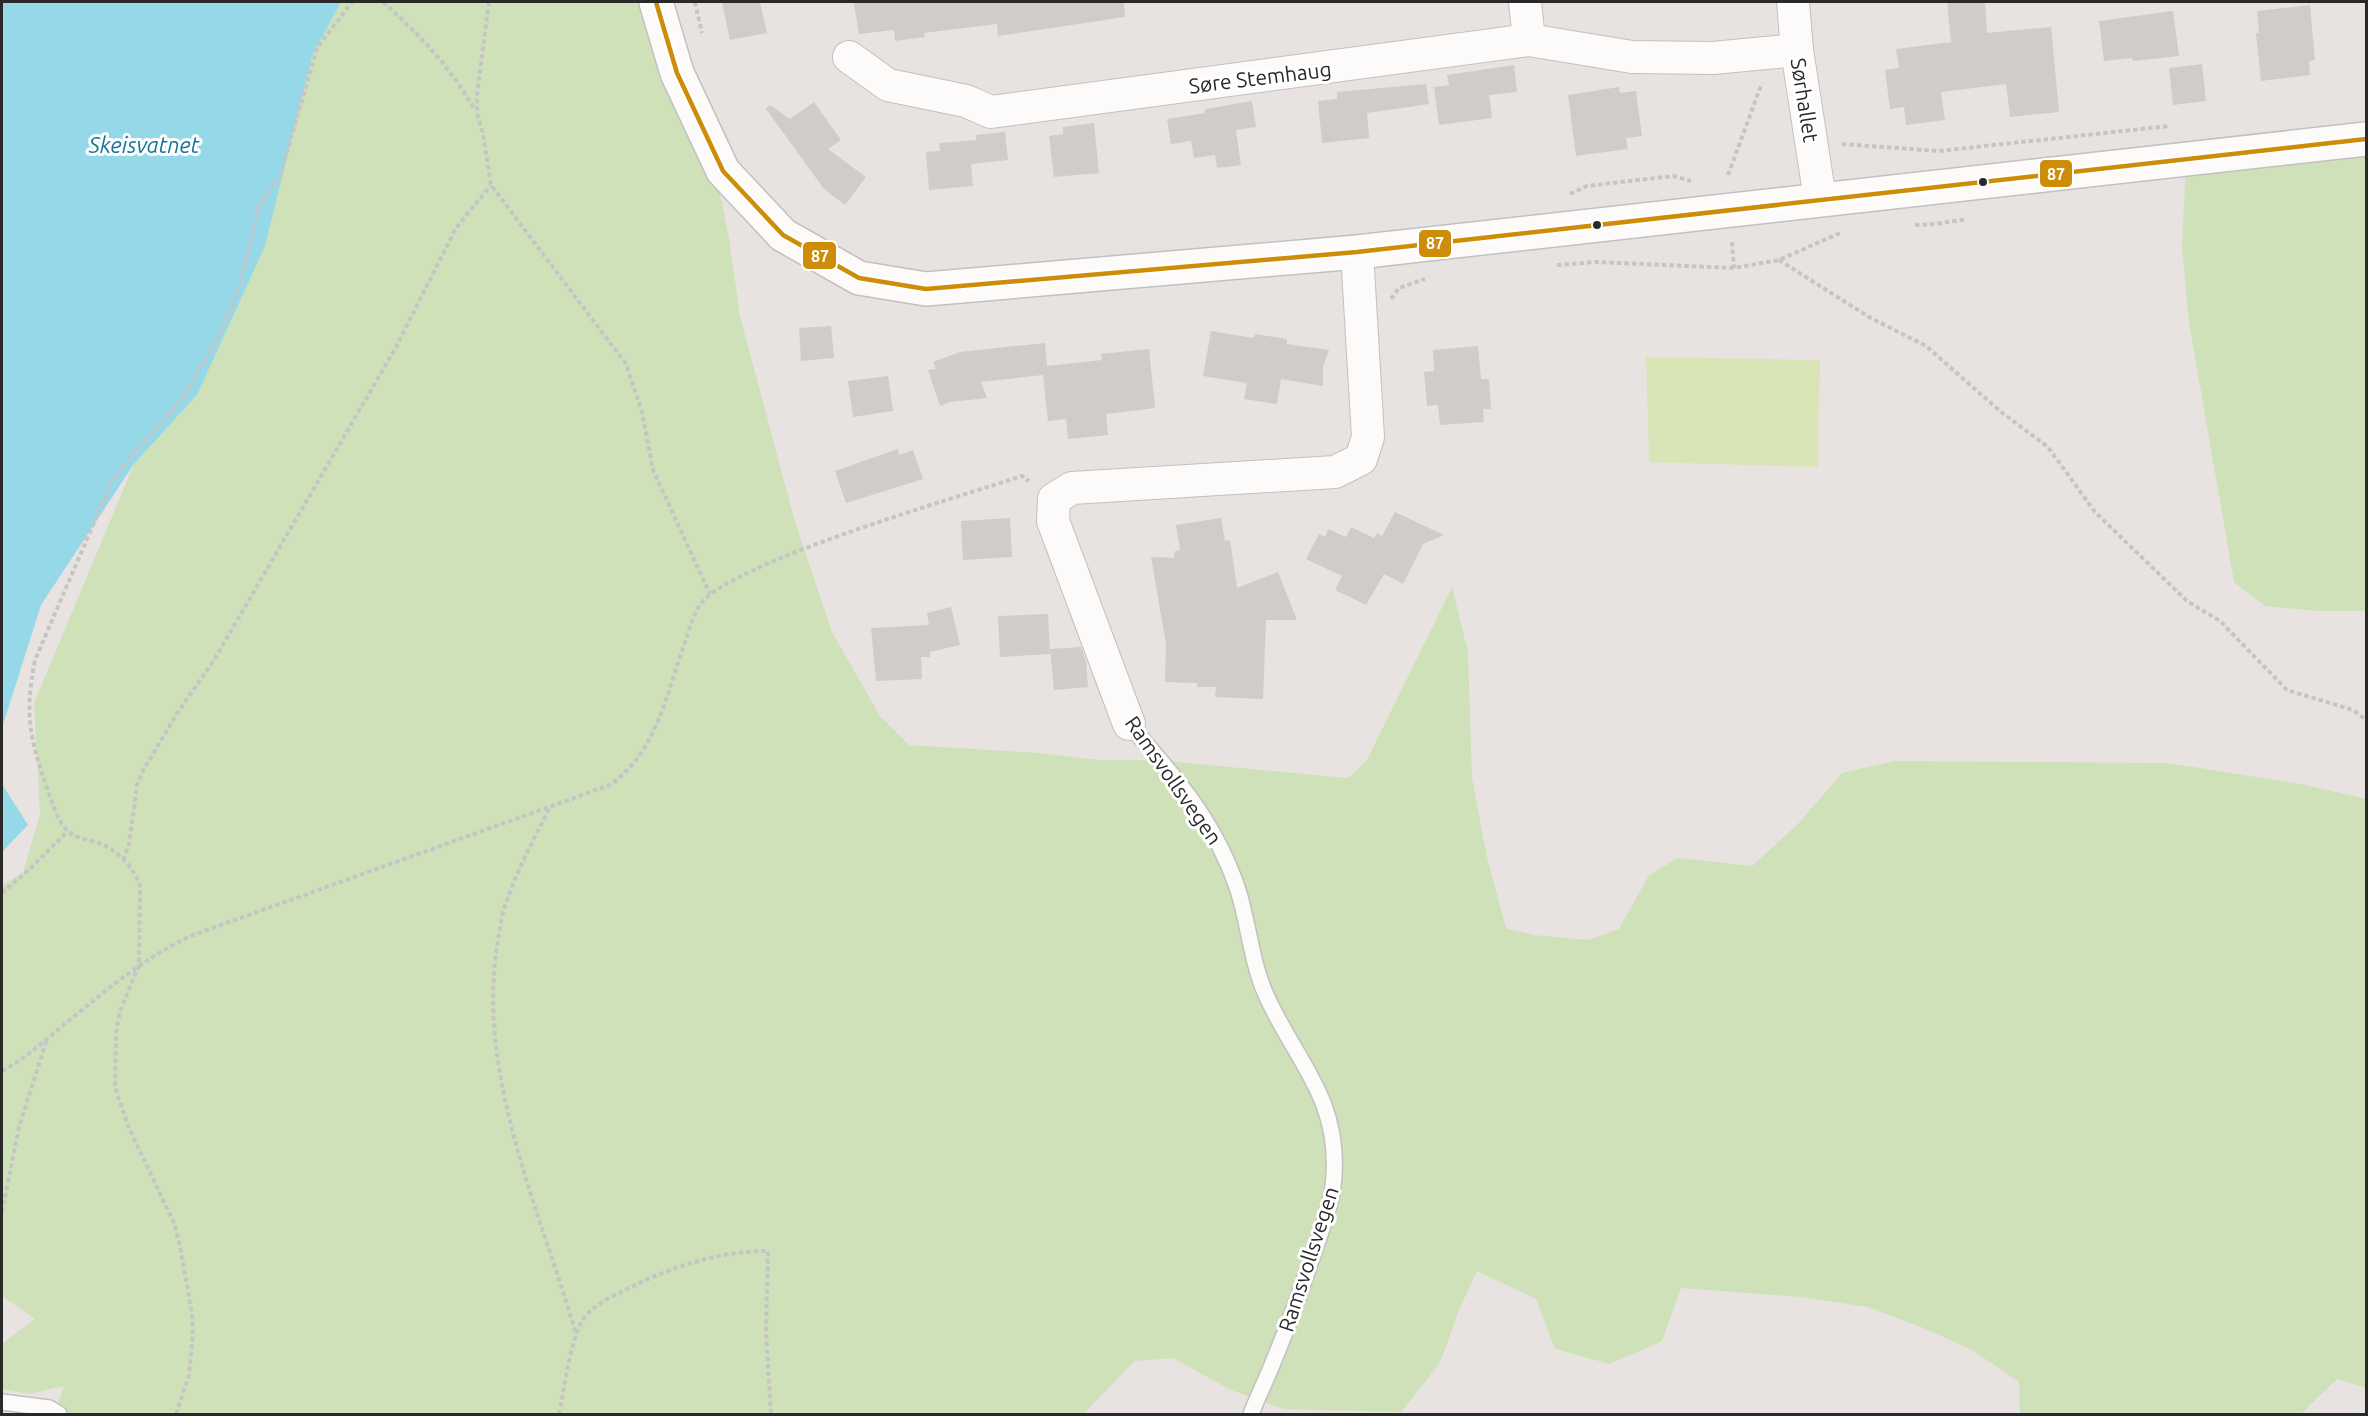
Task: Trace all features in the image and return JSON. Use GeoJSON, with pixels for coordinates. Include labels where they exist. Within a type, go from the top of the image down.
{"type":"FeatureCollection","features":[{"type":"Feature","properties":{"kind":"main road"},"geometry":{"type":"LineString","coordinates":[[656,2],[677,73],[723,171],[783,235],[859,278],[926,290],[1357,252],[2367,139]]}},
{"type":"Feature","properties":{"kind":"street"},"geometry":{"type":"LineString","coordinates":[[1525,2],[1530,40]]}},
{"type":"Feature","properties":{"kind":"street","name":"Sørhallet"},"geometry":{"type":"LineString","coordinates":[[1792,2],[1797,50],[1820,199]]}},
{"type":"Feature","properties":{"kind":"street","name":"Søre Stemhaug"},"geometry":{"type":"LineString","coordinates":[[849,57],[888,85],[966,101],[991,112],[1530,40],[1632,57],[1713,58],[1797,50]]}},
{"type":"Feature","properties":{"kind":"street"},"geometry":{"type":"LineString","coordinates":[[1054,499],[1072,488],[1335,472],[1361,459],[1368,437],[1357,252]]}},
{"type":"Feature","properties":{"kind":"street","name":"Ramsvollsvegen"},"geometry":{"type":"LineString","coordinates":[[1054,499],[1053,521],[1129,724]]}},
{"type":"Feature","properties":{"kind":"lane","name":"Ramsvollsvegen"},"geometry":{"type":"LineString","coordinates":[[1129,724],[1186,791],[1206,819],[1224,852],[1239,892],[1260,980],[1277,1018],[1315,1080],[1325,1104],[1332,1131],[1334,1176],[1322,1229],[1299,1296],[1251,1414]]}},
{"type":"Feature","properties":{"kind":"lane"},"geometry":{"type":"LineString","coordinates":[[2,1402],[49,1408],[58,1414]]}},
{"type":"Feature","properties":{"kind":"path"},"geometry":{"type":"LineString","coordinates":[[176,1414],[189,1376],[193,1335],[192,1314],[184,1269],[174,1223],[128,1126],[115,1087],[116,1034],[120,1011],[139,965],[140,885],[135,873],[123,860],[102,844],[79,838],[63,826],[33,749],[28,706],[35,660],[111,483],[128,460],[181,401],[218,338],[240,285],[260,206],[280,176],[317,48],[352,2]]}},
{"type":"Feature","properties":{"kind":"path"},"geometry":{"type":"LineString","coordinates":[[383,2],[418,33],[444,63],[477,113]]}},
{"type":"Feature","properties":{"kind":"path"},"geometry":{"type":"LineString","coordinates":[[489,2],[477,94],[477,113],[483,134],[491,185],[626,364],[642,412],[653,470],[711,594]]}},
{"type":"Feature","properties":{"kind":"path"},"geometry":{"type":"LineString","coordinates":[[695,2],[702,35]]}},
{"type":"Feature","properties":{"kind":"path"},"geometry":{"type":"LineString","coordinates":[[1728,175],[1764,78]]}},
{"type":"Feature","properties":{"kind":"path"},"geometry":{"type":"LineString","coordinates":[[1811,140],[1834,144],[1939,151],[2170,125]]}},
{"type":"Feature","properties":{"kind":"path"},"geometry":{"type":"LineString","coordinates":[[1566,196],[1587,186],[1673,176],[1692,181]]}},
{"type":"Feature","properties":{"kind":"path"},"geometry":{"type":"LineString","coordinates":[[123,860],[129,844],[134,798],[144,769],[176,715],[214,660],[395,349],[456,228],[491,185]]}},
{"type":"Feature","properties":{"kind":"path"},"geometry":{"type":"LineString","coordinates":[[1913,225],[1936,224],[1976,217]]}},
{"type":"Feature","properties":{"kind":"path"},"geometry":{"type":"LineString","coordinates":[[1551,266],[1596,262],[1734,268],[1779,260],[1843,231]]}},
{"type":"Feature","properties":{"kind":"path"},"geometry":{"type":"LineString","coordinates":[[1732,237],[1734,268]]}},
{"type":"Feature","properties":{"kind":"path"},"geometry":{"type":"LineString","coordinates":[[1779,260],[1869,317],[1926,345],[2001,412],[2048,447],[2102,519],[2187,601],[2220,621],[2287,690],[2353,710],[2367,720]]}},
{"type":"Feature","properties":{"kind":"path"},"geometry":{"type":"LineString","coordinates":[[1363,342],[1399,288],[1429,278]]}},
{"type":"Feature","properties":{"kind":"path"},"geometry":{"type":"LineString","coordinates":[[2,1071],[47,1039],[139,965],[193,935],[610,785],[636,763],[653,736],[696,613],[700,604],[711,594],[801,549],[1022,476],[1054,499]]}},
{"type":"Feature","properties":{"kind":"path"},"geometry":{"type":"LineString","coordinates":[[549,808],[521,864],[503,910],[493,970],[493,1021],[505,1103],[576,1334]]}},
{"type":"Feature","properties":{"kind":"path"},"geometry":{"type":"LineString","coordinates":[[2,893],[68,831]]}},
{"type":"Feature","properties":{"kind":"path"},"geometry":{"type":"LineString","coordinates":[[2,1212],[19,1127],[47,1039]]}},
{"type":"Feature","properties":{"kind":"path"},"geometry":{"type":"LineString","coordinates":[[559,1414],[576,1334],[583,1319],[593,1309],[660,1272],[698,1260],[752,1251],[768,1251],[766,1331],[771,1414]]}},
{"type":"Feature","properties":{"kind":"green space"},"geometry":{"type":"Polygon","coordinates":[[[341,2],[645,2],[715,169],[729,238],[740,316],[795,522],[832,632],[880,716],[909,745],[1039,753],[1098,760],[1155,760],[1348,778],[1367,760],[1452,587],[1468,652],[1472,778],[1487,857],[1506,928],[1534,935],[1588,940],[1619,929],[1649,875],[1678,858],[1752,866],[1797,825],[1842,773],[1894,761],[2167,763],[2301,784],[2366,799],[2366,1388],[2337,1379],[2301,1414],[2020,1414],[2019,1382],[1972,1350],[1868,1307],[1801,1297],[1681,1288],[1662,1341],[1610,1364],[1555,1349],[1536,1299],[1477,1271],[1459,1310],[1440,1363],[1401,1412],[1284,1409],[1231,1390],[1173,1358],[1135,1361],[1083,1414],[54,1414],[64,1386],[29,1394],[2,1389],[2,1344],[35,1319],[2,1296],[2,885],[23,873],[40,814],[34,703],[134,464],[197,395],[312,56],[341,2]]]}},
{"type":"Feature","properties":{"kind":"green space"},"geometry":{"type":"Polygon","coordinates":[[[2366,139],[2366,611],[2319,611],[2265,606],[2234,582],[2189,323],[2182,248],[2186,162],[2366,139]]]}},
{"type":"Feature","properties":{"kind":"green space"},"geometry":{"type":"Polygon","coordinates":[[[1646,357],[1820,360],[1818,467],[1649,462],[1646,357]]]}},
{"type":"Feature","properties":{"kind":"water","name":"Skeisvatnet"},"geometry":{"type":"Polygon","coordinates":[[[2,2],[341,2],[312,56],[265,246],[197,395],[134,464],[41,605],[2,728],[2,2]]]}},
{"type":"Feature","properties":{"kind":"water"},"geometry":{"type":"Polygon","coordinates":[[[2,784],[28,825],[2,852],[2,784]]]}},
{"type":"Feature","properties":{"kind":"building"},"geometry":{"type":"Polygon","coordinates":[[[722,2],[760,2],[767,33],[730,40],[722,2]]]}},
{"type":"Feature","properties":{"kind":"building"},"geometry":{"type":"Polygon","coordinates":[[[1124,2],[1125,17],[998,36],[997,24],[924,33],[925,37],[895,41],[894,30],[859,34],[854,3],[1124,2]]]}},
{"type":"Feature","properties":{"kind":"building"},"geometry":{"type":"Polygon","coordinates":[[[1947,2],[1985,2],[1987,33],[2051,27],[2059,112],[2010,117],[2006,84],[1941,92],[1945,120],[1906,125],[1904,107],[1890,109],[1885,70],[1899,68],[1896,49],[1951,42],[1947,2]]]}},
{"type":"Feature","properties":{"kind":"building"},"geometry":{"type":"Polygon","coordinates":[[[2310,5],[2315,60],[2309,61],[2310,75],[2261,81],[2256,33],[2259,33],[2257,11],[2310,5]]]}},
{"type":"Feature","properties":{"kind":"building"},"geometry":{"type":"Polygon","coordinates":[[[2173,11],[2179,56],[2133,61],[2132,58],[2104,61],[2099,21],[2173,11]]]}},
{"type":"Feature","properties":{"kind":"building"},"geometry":{"type":"Polygon","coordinates":[[[2202,64],[2206,101],[2173,105],[2169,68],[2202,64]]]}},
{"type":"Feature","properties":{"kind":"building"},"geometry":{"type":"Polygon","coordinates":[[[1514,65],[1517,92],[1489,95],[1492,118],[1439,125],[1434,87],[1449,85],[1447,75],[1514,65]]]}},
{"type":"Feature","properties":{"kind":"building"},"geometry":{"type":"Polygon","coordinates":[[[1426,84],[1429,104],[1367,113],[1369,138],[1322,143],[1318,101],[1337,99],[1337,92],[1426,84]]]}},
{"type":"Feature","properties":{"kind":"building"},"geometry":{"type":"Polygon","coordinates":[[[1619,87],[1620,93],[1636,91],[1642,136],[1626,138],[1628,149],[1576,156],[1568,95],[1619,87]]]}},
{"type":"Feature","properties":{"kind":"building"},"geometry":{"type":"Polygon","coordinates":[[[1252,101],[1256,127],[1236,130],[1241,165],[1217,168],[1215,155],[1194,158],[1191,141],[1171,144],[1167,119],[1205,113],[1205,109],[1252,101]]]}},
{"type":"Feature","properties":{"kind":"building"},"geometry":{"type":"Polygon","coordinates":[[[814,102],[841,140],[828,149],[866,177],[845,205],[824,189],[766,109],[770,105],[790,119],[814,102]]]}},
{"type":"Feature","properties":{"kind":"building"},"geometry":{"type":"Polygon","coordinates":[[[1094,123],[1099,173],[1054,177],[1049,136],[1063,134],[1063,127],[1094,123]]]}},
{"type":"Feature","properties":{"kind":"building"},"geometry":{"type":"Polygon","coordinates":[[[1005,132],[1008,160],[971,164],[973,186],[929,190],[926,152],[940,151],[939,143],[976,140],[976,135],[1005,132]]]}},
{"type":"Feature","properties":{"kind":"building"},"geometry":{"type":"Polygon","coordinates":[[[831,326],[834,358],[801,361],[799,328],[831,326]]]}},
{"type":"Feature","properties":{"kind":"building"},"geometry":{"type":"Polygon","coordinates":[[[1211,331],[1254,338],[1255,334],[1287,339],[1287,344],[1329,350],[1323,367],[1323,386],[1281,379],[1277,404],[1244,399],[1247,383],[1203,376],[1211,331]]]}},
{"type":"Feature","properties":{"kind":"building"},"geometry":{"type":"Polygon","coordinates":[[[1045,343],[1047,366],[1102,360],[1101,354],[1149,349],[1155,408],[1106,414],[1108,435],[1068,439],[1066,419],[1048,421],[1043,375],[981,382],[987,398],[950,402],[940,406],[928,370],[936,369],[933,362],[960,352],[1045,343]]]}},
{"type":"Feature","properties":{"kind":"building"},"geometry":{"type":"Polygon","coordinates":[[[1478,346],[1481,379],[1489,379],[1491,409],[1483,409],[1484,422],[1440,425],[1438,405],[1427,406],[1424,372],[1434,371],[1433,350],[1478,346]]]}},
{"type":"Feature","properties":{"kind":"building"},"geometry":{"type":"Polygon","coordinates":[[[888,376],[893,411],[853,417],[848,381],[888,376]]]}},
{"type":"Feature","properties":{"kind":"building"},"geometry":{"type":"Polygon","coordinates":[[[898,449],[899,455],[913,450],[923,479],[846,503],[835,471],[898,449]]]}},
{"type":"Feature","properties":{"kind":"building"},"geometry":{"type":"Polygon","coordinates":[[[1395,512],[1444,535],[1423,544],[1403,584],[1384,574],[1366,605],[1335,590],[1342,576],[1306,559],[1319,534],[1325,537],[1328,529],[1346,537],[1351,527],[1374,538],[1377,533],[1382,536],[1395,512]]]}},
{"type":"Feature","properties":{"kind":"building"},"geometry":{"type":"Polygon","coordinates":[[[1010,518],[1012,557],[963,560],[961,521],[1010,518]]]}},
{"type":"Feature","properties":{"kind":"building"},"geometry":{"type":"Polygon","coordinates":[[[1221,518],[1225,541],[1230,540],[1237,588],[1278,572],[1297,620],[1266,620],[1263,699],[1215,697],[1216,687],[1197,687],[1197,683],[1165,682],[1166,644],[1151,557],[1174,558],[1175,551],[1180,550],[1176,525],[1221,518]]]}},
{"type":"Feature","properties":{"kind":"building"},"geometry":{"type":"Polygon","coordinates":[[[951,607],[960,645],[930,652],[930,657],[921,657],[922,679],[876,681],[871,628],[929,625],[927,613],[951,607]]]}},
{"type":"Feature","properties":{"kind":"building"},"geometry":{"type":"Polygon","coordinates":[[[1048,614],[1050,654],[1000,657],[998,616],[1048,614]]]}},
{"type":"Feature","properties":{"kind":"building"},"geometry":{"type":"Polygon","coordinates":[[[1081,647],[1086,661],[1088,687],[1054,690],[1050,649],[1081,647]]]}},
{"type":"Feature","properties":{"kind":"transit line","name":"87"},"geometry":{"type":"LineString","coordinates":[[656,2],[677,73],[723,171],[783,235],[859,278],[926,289],[1357,252],[2366,139]]}}]}
